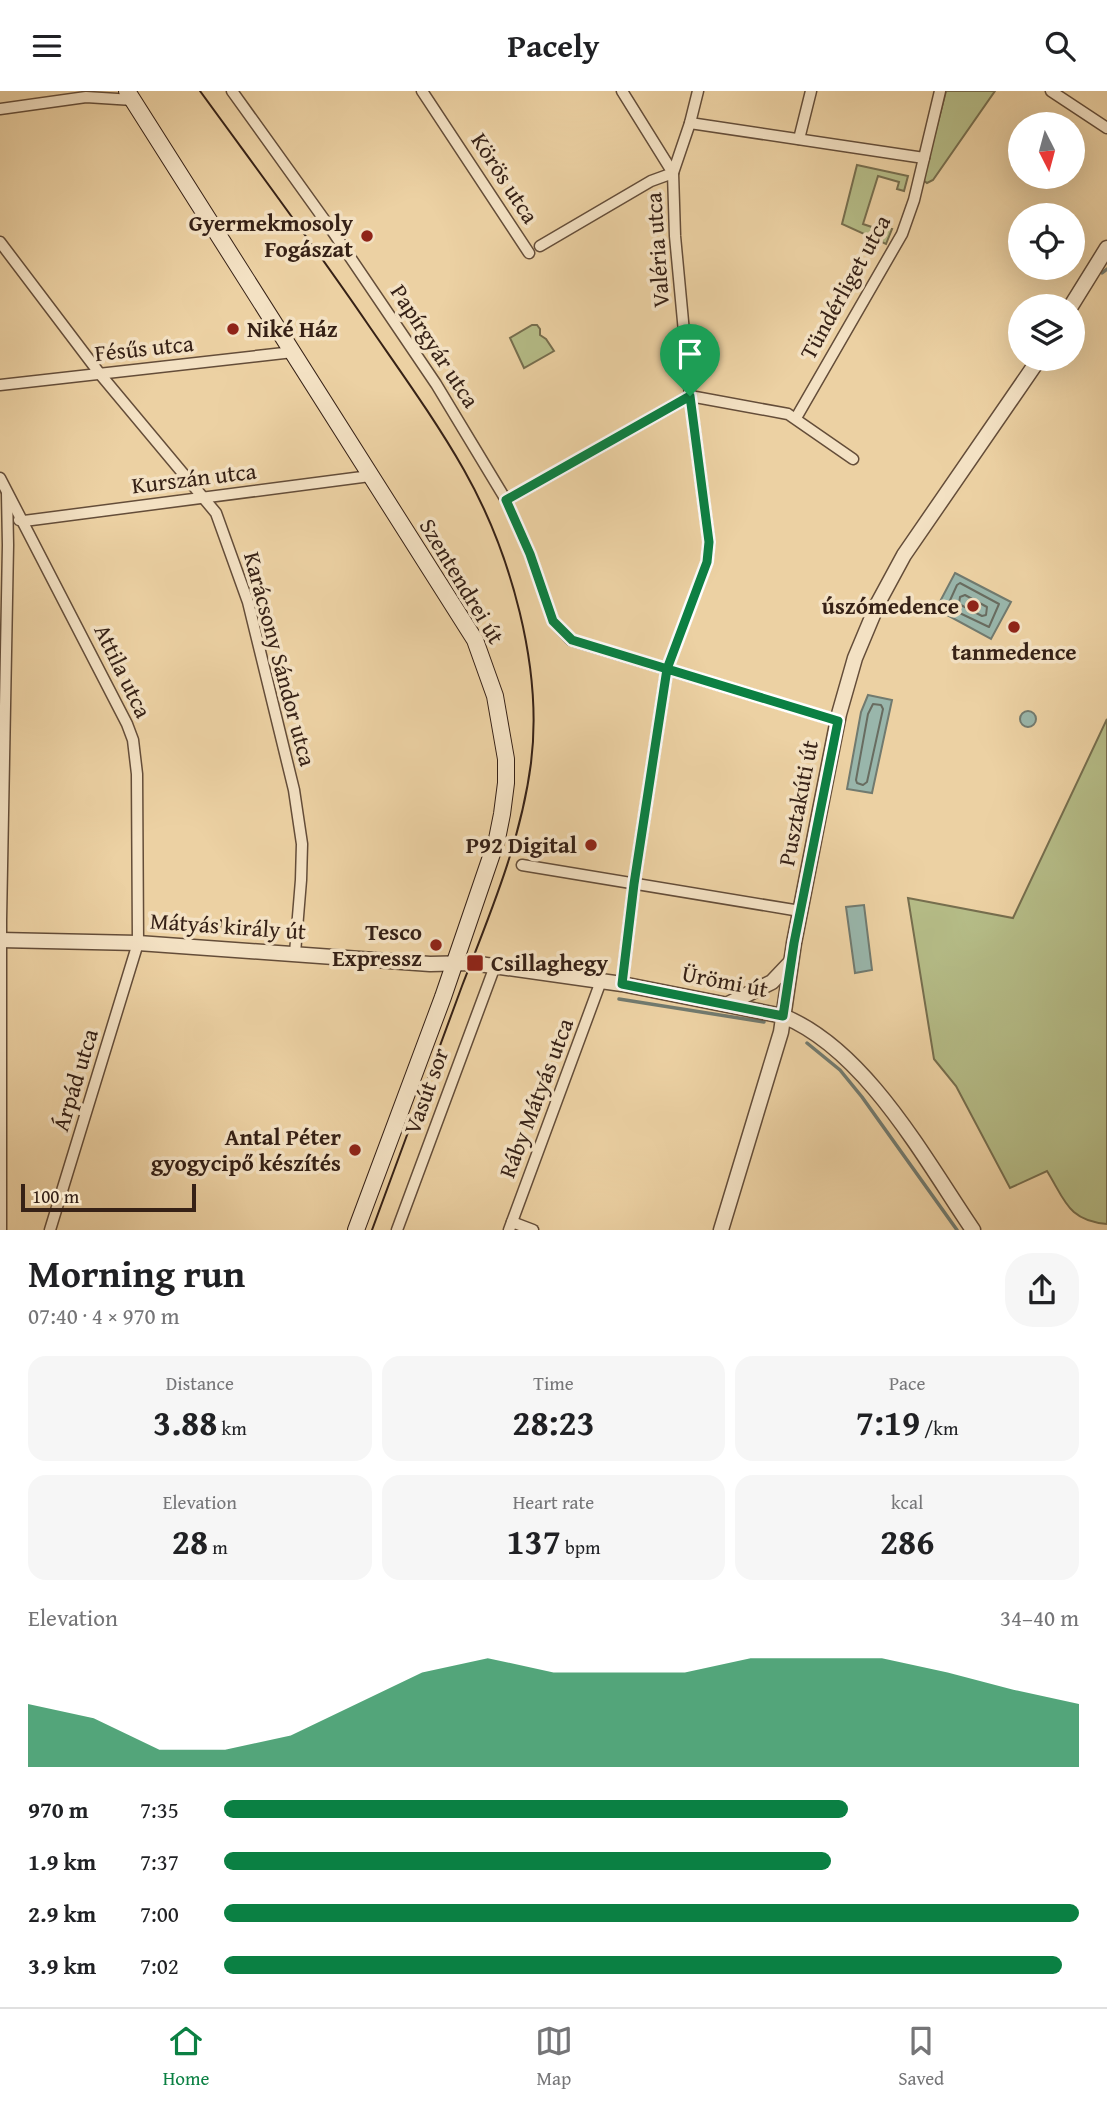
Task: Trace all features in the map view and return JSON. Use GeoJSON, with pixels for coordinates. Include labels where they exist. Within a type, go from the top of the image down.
{"type":"FeatureCollection","features":[{"type":"Feature","properties":{"kind":"main road","name":"Szentendrei út"},"geometry":{"type":"LineString","coordinates":[[130,96],[475,640],[495,696],[499,716],[506,759],[506,783],[497,839],[439,1010],[356,1230]]}},
{"type":"Feature","properties":{"kind":"street","name":"Papírgyár utca"},"geometry":{"type":"LineString","coordinates":[[232,91],[436,384],[506,500],[530,554],[553,621],[572,640],[667,669]]}},
{"type":"Feature","properties":{"kind":"street","name":"Körös utca"},"geometry":{"type":"LineString","coordinates":[[422,91],[529,253]]}},
{"type":"Feature","properties":{"kind":"street"},"geometry":{"type":"LineString","coordinates":[[622,91],[673,173]]}},
{"type":"Feature","properties":{"kind":"street"},"geometry":{"type":"LineString","coordinates":[[673,173],[698,91]]}},
{"type":"Feature","properties":{"kind":"street"},"geometry":{"type":"LineString","coordinates":[[799,139],[811,91]]}},
{"type":"Feature","properties":{"kind":"street","name":"Tündérliget utca"},"geometry":{"type":"LineString","coordinates":[[796,418],[893,252],[909,216],[940,91]]}},
{"type":"Feature","properties":{"kind":"street"},"geometry":{"type":"LineString","coordinates":[[1051,91],[1107,128]]}},
{"type":"Feature","properties":{"kind":"street"},"geometry":{"type":"LineString","coordinates":[[0,109],[90,94],[130,96]]}},
{"type":"Feature","properties":{"kind":"street"},"geometry":{"type":"LineString","coordinates":[[690,123],[924,158]]}},
{"type":"Feature","properties":{"kind":"street","name":"Körös utca"},"geometry":{"type":"LineString","coordinates":[[540,246],[651,181],[673,173]]}},
{"type":"Feature","properties":{"kind":"street","name":"Valéria utca"},"geometry":{"type":"LineString","coordinates":[[622,984],[634,884],[667,669],[707,562],[709,542],[690,396],[675,243],[673,173]]}},
{"type":"Feature","properties":{"kind":"street","name":"Karácsony Sándor utca"},"geometry":{"type":"LineString","coordinates":[[0,242],[100,374],[216,513],[248,601],[290,776],[302,844],[295,953]]}},
{"type":"Feature","properties":{"kind":"street"},"geometry":{"type":"LineString","coordinates":[[1078,294],[1107,248]]}},
{"type":"Feature","properties":{"kind":"street","name":"Fésűs utca"},"geometry":{"type":"LineString","coordinates":[[0,385],[293,352]]}},
{"type":"Feature","properties":{"kind":"street","name":"Pusztakúti út"},"geometry":{"type":"LineString","coordinates":[[721,1230],[777,1047],[838,721],[855,658],[889,581],[904,555],[1031,371]]}},
{"type":"Feature","properties":{"kind":"street"},"geometry":{"type":"LineString","coordinates":[[506,500],[690,396],[774,411],[796,418],[853,459]]}},
{"type":"Feature","properties":{"kind":"street","name":"Kurszán utca"},"geometry":{"type":"LineString","coordinates":[[8,518],[24,521],[370,476]]}},
{"type":"Feature","properties":{"kind":"street","name":"Attila utca"},"geometry":{"type":"LineString","coordinates":[[0,478],[133,740],[137,774],[138,943]]}},
{"type":"Feature","properties":{"kind":"street"},"geometry":{"type":"LineString","coordinates":[[1,1230],[1,940],[7,490]]}},
{"type":"Feature","properties":{"kind":"street"},"geometry":{"type":"LineString","coordinates":[[667,669],[838,721]]}},
{"type":"Feature","properties":{"kind":"street"},"geometry":{"type":"LineString","coordinates":[[522,865],[794,910]]}},
{"type":"Feature","properties":{"kind":"street","name":"Mátyás király út"},"geometry":{"type":"LineString","coordinates":[[1,940],[138,943],[453,964]]}},
{"type":"Feature","properties":{"kind":"street","name":"Árpád utca"},"geometry":{"type":"LineString","coordinates":[[50,1230],[138,943]]}},
{"type":"Feature","properties":{"kind":"street"},"geometry":{"type":"LineString","coordinates":[[728,1004],[772,982],[791,962]]}},
{"type":"Feature","properties":{"kind":"street","name":"Ürömi út"},"geometry":{"type":"LineString","coordinates":[[453,964],[472,963],[622,984],[728,1004],[796,1021],[829,1044],[863,1076],[886,1104],[973,1230]]}},
{"type":"Feature","properties":{"kind":"street","name":"Vasút sor"},"geometry":{"type":"LineString","coordinates":[[397,1230],[495,966]]}},
{"type":"Feature","properties":{"kind":"street","name":"Ráby Mátyás utca"},"geometry":{"type":"LineString","coordinates":[[510,1226],[601,981]]}},
{"type":"Feature","properties":{"kind":"street"},"geometry":{"type":"LineString","coordinates":[[510,1226],[533,1230]]}},
{"type":"Feature","properties":{"kind":"green space"},"geometry":{"type":"Polygon","coordinates":[[[946,91],[995,91],[933,180],[927,183],[923,180],[946,91]]]}},
{"type":"Feature","properties":{"kind":"green space"},"geometry":{"type":"Polygon","coordinates":[[[857,165],[908,176],[904,191],[897,189],[899,182],[878,176],[863,224],[884,231],[886,228],[892,229],[886,244],[842,224],[857,165]]]}},
{"type":"Feature","properties":{"kind":"green space"},"geometry":{"type":"Polygon","coordinates":[[[532,325],[537,325],[540,335],[554,351],[524,368],[510,338],[532,325]]]}},
{"type":"Feature","properties":{"kind":"green space"},"geometry":{"type":"Polygon","coordinates":[[[1107,719],[1107,1224],[1084,1219],[1076,1214],[1064,1200],[1047,1171],[1010,1188],[956,1086],[934,1059],[908,898],[1013,918],[1107,719]]]}},
{"type":"Feature","properties":{"kind":"water","name":"úszómedence"},"geometry":{"type":"Polygon","coordinates":[[[955,573],[1011,602],[991,639],[936,609],[955,573]]]}},
{"type":"Feature","properties":{"kind":"water"},"geometry":{"type":"Polygon","coordinates":[[[868,695],[892,700],[872,793],[847,789],[861,712],[868,695]]]}},
{"type":"Feature","properties":{"kind":"water"},"geometry":{"type":"Polygon","coordinates":[[[1025,711],[1031,711],[1036,719],[1034,725],[1025,727],[1020,722],[1020,716],[1025,711]]]}},
{"type":"Feature","properties":{"kind":"water"},"geometry":{"type":"Polygon","coordinates":[[[864,905],[872,970],[855,973],[846,907],[864,905]]]}},
{"type":"Feature","properties":{"kind":"waterway"},"geometry":{"type":"LineString","coordinates":[[1102,273],[1107,269]]}},
{"type":"Feature","properties":{"kind":"waterway"},"geometry":{"type":"LineString","coordinates":[[619,999],[764,1022]]}},
{"type":"Feature","properties":{"kind":"waterway"},"geometry":{"type":"LineString","coordinates":[[807,1043],[840,1070],[862,1097],[957,1230]]}},
{"type":"Feature","properties":{"kind":"tram line"},"geometry":{"type":"LineString","coordinates":[[200,91],[347,294],[464,470],[496,537],[509,574],[527,650],[533,727],[531,763],[520,821],[494,904],[372,1230]]}},
{"type":"Feature","properties":{"kind":"tram line"},"geometry":{"type":"LineString","coordinates":[[220,929],[221,920]]}},
{"type":"Feature","properties":{"kind":"place","name":"Gyermekmosoly Fogászat"},"geometry":{"type":"Point","coordinates":[367,236]}},
{"type":"Feature","properties":{"kind":"place","name":"Niké Ház"},"geometry":{"type":"Point","coordinates":[233,329]}},
{"type":"Feature","properties":{"kind":"place","name":"úszómedence"},"geometry":{"type":"Point","coordinates":[973,606]}},
{"type":"Feature","properties":{"kind":"place","name":"tanmedence"},"geometry":{"type":"Point","coordinates":[1014,627]}},
{"type":"Feature","properties":{"kind":"place","name":"P92 Digital"},"geometry":{"type":"Point","coordinates":[591,845]}},
{"type":"Feature","properties":{"kind":"place","name":"Tesco Expressz"},"geometry":{"type":"Point","coordinates":[436,945]}},
{"type":"Feature","properties":{"kind":"place","name":"Csillaghegy"},"geometry":{"type":"Point","coordinates":[475,963]}},
{"type":"Feature","properties":{"kind":"place","name":"Antal Péter gyogycipő készítés"},"geometry":{"type":"Point","coordinates":[355,1150]}},
{"type":"Feature","properties":{"kind":"route"},"geometry":{"type":"LineString","coordinates":[[690,396],[506,500],[530,554],[553,621],[557,628],[572,640],[667,669],[838,721],[794,943],[783,1016],[622,984],[634,884],[667,669],[707,562],[709,542],[706,506],[690,396]]}}]}
